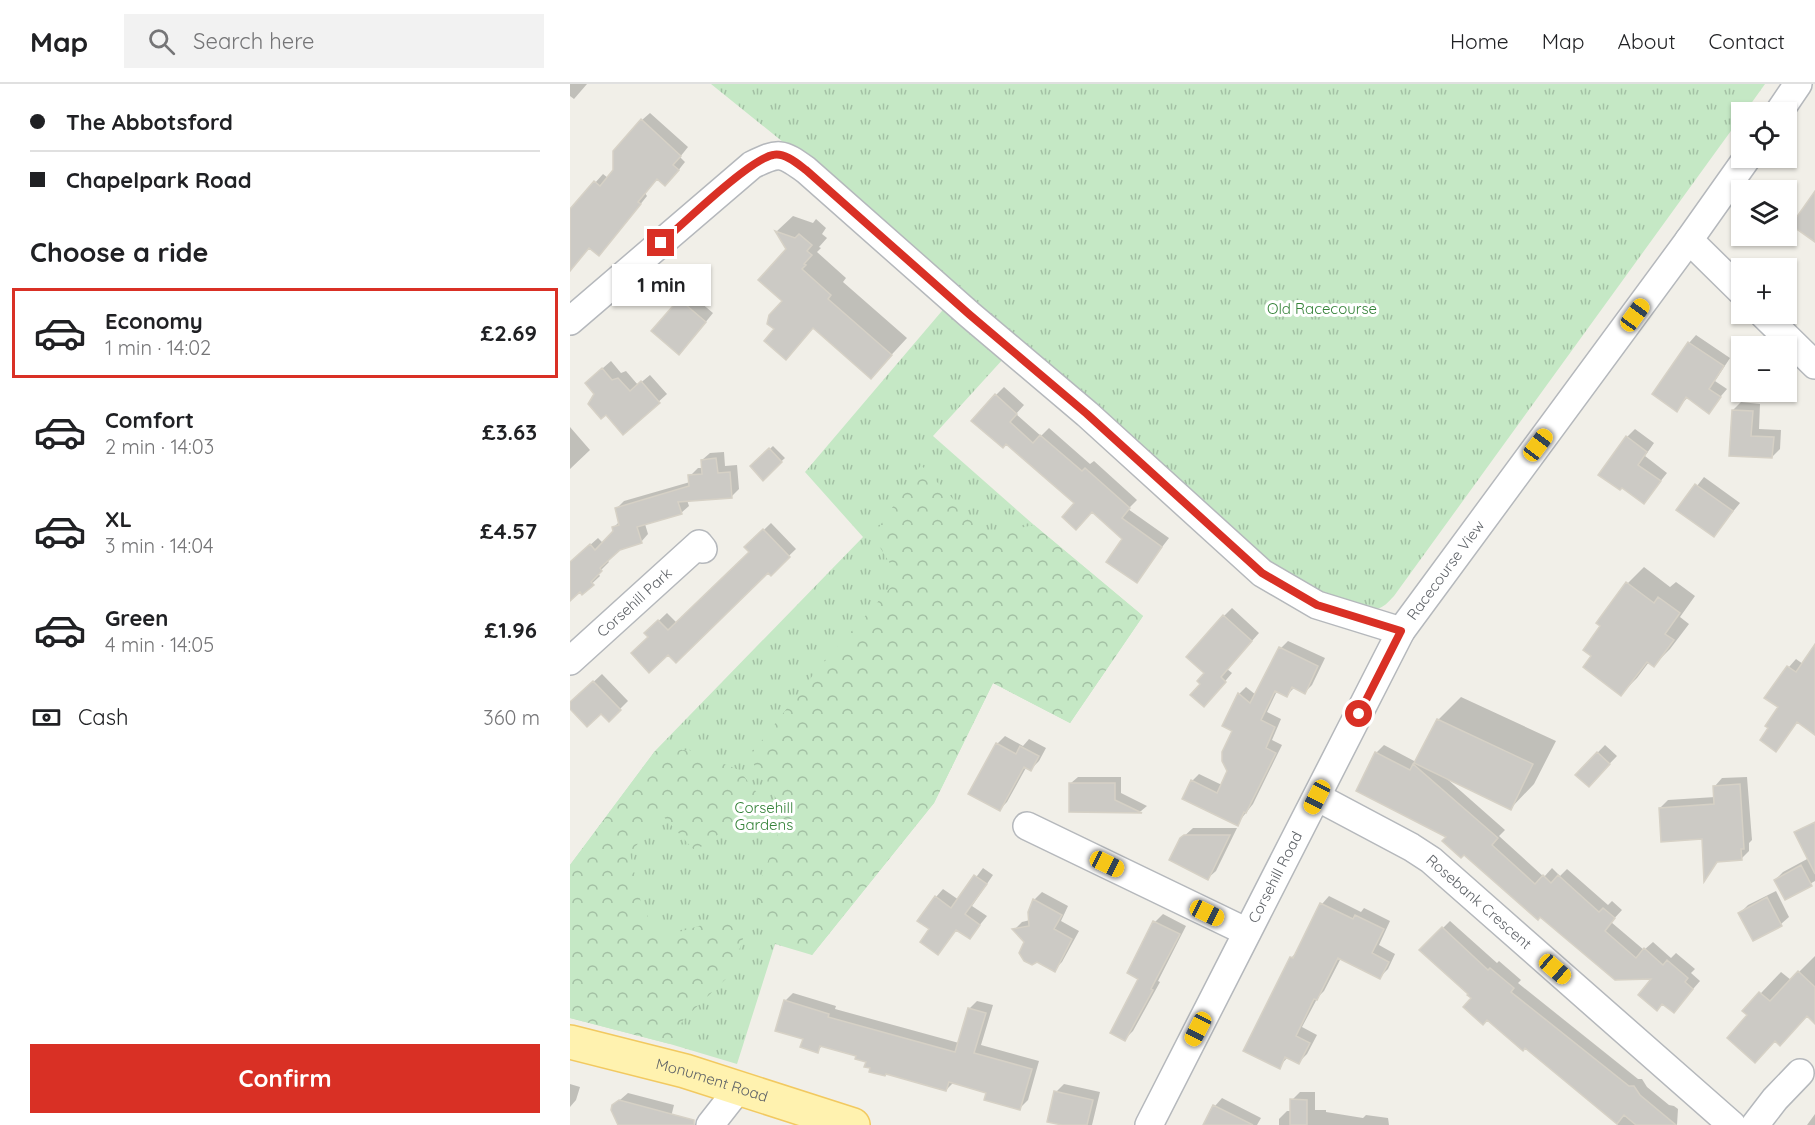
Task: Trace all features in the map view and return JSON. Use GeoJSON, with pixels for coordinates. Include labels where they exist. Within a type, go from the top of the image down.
{"type":"FeatureCollection","features":[{"type":"Feature","properties":{"kind":"main road","name":"Monument Road"},"geometry":{"type":"LineString","coordinates":[[570,1042],[686,1071],[853,1125]]}},
{"type":"Feature","properties":{"kind":"street"},"geometry":{"type":"LineString","coordinates":[[1786,102],[1798,84]]}},
{"type":"Feature","properties":{"kind":"street","name":"Racecourse View"},"geometry":{"type":"LineString","coordinates":[[570,321],[752,165],[774,154],[781,155],[806,170],[970,315],[1087,414],[1262,573],[1317,605],[1401,631],[1740,168]]}},
{"type":"Feature","properties":{"kind":"street"},"geometry":{"type":"LineString","coordinates":[[1689,240],[1731,281]]}},
{"type":"Feature","properties":{"kind":"street"},"geometry":{"type":"LineString","coordinates":[[1773,324],[1815,365]]}},
{"type":"Feature","properties":{"kind":"street","name":"Corsehill Park"},"geometry":{"type":"LineString","coordinates":[[570,661],[696,541]]}},
{"type":"Feature","properties":{"kind":"street","name":"Corsehill Road"},"geometry":{"type":"LineString","coordinates":[[1149,1125],[1401,631]]}},
{"type":"Feature","properties":{"kind":"street","name":"Rosebank Crescent"},"geometry":{"type":"LineString","coordinates":[[1317,797],[1431,860],[1732,1125]]}},
{"type":"Feature","properties":{"kind":"street"},"geometry":{"type":"LineString","coordinates":[[1027,826],[1247,932]]}},
{"type":"Feature","properties":{"kind":"street"},"geometry":{"type":"LineString","coordinates":[[1755,1125],[1775,1099],[1800,1073]]}},
{"type":"Feature","properties":{"kind":"street"},"geometry":{"type":"LineString","coordinates":[[710,1125],[739,1088]]}},
{"type":"Feature","properties":{"kind":"green space","name":"Old Racecourse"},"geometry":{"type":"Polygon","coordinates":[[[711,84],[1765,84],[1752,102],[1731,102],[1731,131],[1394,596],[1386,604],[1375,609],[1347,605],[1295,584],[803,154],[783,142],[711,84]]]}},
{"type":"Feature","properties":{"kind":"green space","name":"Corsehill Gardens"},"geometry":{"type":"Polygon","coordinates":[[[947,305],[1004,358],[933,436],[1034,525],[1143,616],[1070,723],[993,683],[934,803],[812,955],[775,944],[737,1064],[570,1018],[570,865],[655,751],[863,537],[805,472],[947,305]]]}},
{"type":"Feature","properties":{"kind":"green space"},"geometry":{"type":"Polygon","coordinates":[[[921,465],[987,535],[1034,525],[1143,616],[1070,723],[993,683],[934,803],[812,955],[767,923],[756,894],[780,828],[777,800],[749,757],[817,670],[899,578],[873,536],[921,465]]]}},
{"type":"Feature","properties":{"kind":"green space"},"geometry":{"type":"Polygon","coordinates":[[[689,750],[739,770],[758,794],[726,829],[695,851],[662,815],[630,853],[641,903],[659,938],[722,919],[744,935],[732,973],[683,1020],[670,1044],[570,1018],[570,865],[655,751],[689,750]]]}},
{"type":"Feature","properties":{"kind":"building"},"geometry":{"type":"Polygon","coordinates":[[[641,119],[681,156],[673,165],[679,170],[665,186],[657,179],[638,202],[641,204],[599,256],[589,248],[570,271],[570,209],[594,181],[600,186],[613,170],[613,151],[641,119]]]}},
{"type":"Feature","properties":{"kind":"building"},"geometry":{"type":"Polygon","coordinates":[[[1815,191],[1815,242],[1797,229],[1797,216],[1815,191]]]}},
{"type":"Feature","properties":{"kind":"building"},"geometry":{"type":"Polygon","coordinates":[[[775,231],[795,238],[799,234],[812,245],[807,251],[812,255],[802,269],[831,295],[828,299],[892,355],[871,379],[813,328],[786,360],[764,341],[774,329],[767,324],[769,315],[782,301],[758,280],[786,249],[775,231]]]}},
{"type":"Feature","properties":{"kind":"building"},"geometry":{"type":"Polygon","coordinates":[[[679,299],[706,322],[679,355],[651,331],[679,299]]]}},
{"type":"Feature","properties":{"kind":"building"},"geometry":{"type":"Polygon","coordinates":[[[1688,342],[1724,366],[1709,389],[1721,397],[1709,414],[1686,397],[1677,412],[1652,394],[1688,342]]]}},
{"type":"Feature","properties":{"kind":"building"},"geometry":{"type":"Polygon","coordinates":[[[602,368],[612,380],[618,378],[630,391],[641,381],[660,403],[623,435],[606,415],[601,419],[588,404],[594,394],[585,383],[602,368]]]}},
{"type":"Feature","properties":{"kind":"building"},"geometry":{"type":"Polygon","coordinates":[[[995,394],[1017,414],[1010,422],[1033,443],[1040,435],[1082,471],[1085,468],[1130,508],[1122,518],[1162,547],[1137,583],[1106,562],[1122,539],[1092,512],[1076,530],[1062,517],[1074,503],[1006,444],[1003,448],[971,421],[995,394]]]}},
{"type":"Feature","properties":{"kind":"building"},"geometry":{"type":"Polygon","coordinates":[[[1732,410],[1753,411],[1751,436],[1774,437],[1772,458],[1729,456],[1732,410]]]}},
{"type":"Feature","properties":{"kind":"building"},"geometry":{"type":"Polygon","coordinates":[[[1626,436],[1647,452],[1638,465],[1661,481],[1644,504],[1622,488],[1620,490],[1598,475],[1626,436]]]}},
{"type":"Feature","properties":{"kind":"building"},"geometry":{"type":"Polygon","coordinates":[[[769,448],[782,462],[763,481],[750,466],[769,448]]]}},
{"type":"Feature","properties":{"kind":"building"},"geometry":{"type":"Polygon","coordinates":[[[716,458],[718,473],[730,472],[732,498],[678,502],[682,514],[637,527],[642,543],[620,550],[600,568],[602,571],[591,582],[594,585],[582,595],[580,592],[570,601],[570,562],[590,544],[595,550],[613,531],[612,527],[619,525],[615,508],[689,486],[688,475],[702,474],[701,460],[716,458]]]}},
{"type":"Feature","properties":{"kind":"building"},"geometry":{"type":"Polygon","coordinates":[[[1695,484],[1733,511],[1714,537],[1676,510],[1695,484]]]}},
{"type":"Feature","properties":{"kind":"building"},"geometry":{"type":"Polygon","coordinates":[[[763,529],[790,557],[771,576],[768,573],[676,663],[668,655],[649,673],[631,653],[648,637],[644,633],[658,620],[668,630],[749,552],[744,547],[763,529]]]}},
{"type":"Feature","properties":{"kind":"building"},"geometry":{"type":"Polygon","coordinates":[[[1626,582],[1654,603],[1658,597],[1680,613],[1665,634],[1674,640],[1654,667],[1647,662],[1621,696],[1583,667],[1591,656],[1583,650],[1600,626],[1596,623],[1626,582]]]}},
{"type":"Feature","properties":{"kind":"building"},"geometry":{"type":"Polygon","coordinates":[[[1223,615],[1252,641],[1221,677],[1226,682],[1204,707],[1190,695],[1200,684],[1197,681],[1204,673],[1186,657],[1223,615]]]}},
{"type":"Feature","properties":{"kind":"building"},"geometry":{"type":"Polygon","coordinates":[[[1815,644],[1815,735],[1797,722],[1776,752],[1760,740],[1768,728],[1765,726],[1778,707],[1764,698],[1787,666],[1796,672],[1815,644]]]}},
{"type":"Feature","properties":{"kind":"building"},"geometry":{"type":"Polygon","coordinates":[[[1279,647],[1318,666],[1305,694],[1292,687],[1287,697],[1275,691],[1261,720],[1275,727],[1266,748],[1276,753],[1238,826],[1182,799],[1191,780],[1217,793],[1227,771],[1222,761],[1222,752],[1232,731],[1222,726],[1238,693],[1250,703],[1279,647]]]}},
{"type":"Feature","properties":{"kind":"building"},"geometry":{"type":"Polygon","coordinates":[[[593,681],[621,710],[609,722],[601,714],[587,727],[570,709],[570,702],[593,681]]]}},
{"type":"Feature","properties":{"kind":"building"},"geometry":{"type":"Polygon","coordinates":[[[1437,719],[1533,764],[1511,810],[1414,763],[1437,719]]]}},
{"type":"Feature","properties":{"kind":"building"},"geometry":{"type":"Polygon","coordinates":[[[996,743],[1016,754],[1020,746],[1039,756],[1031,771],[1024,767],[1000,811],[968,794],[996,743]]]}},
{"type":"Feature","properties":{"kind":"building"},"geometry":{"type":"Polygon","coordinates":[[[1375,752],[1410,770],[1413,764],[1498,838],[1492,845],[1535,884],[1543,875],[1551,883],[1558,875],[1599,912],[1603,908],[1615,918],[1605,931],[1636,958],[1644,948],[1663,965],[1667,960],[1688,978],[1685,982],[1693,989],[1674,1013],[1662,1004],[1657,1011],[1638,995],[1651,979],[1615,980],[1540,917],[1538,920],[1464,855],[1461,858],[1442,841],[1446,837],[1356,791],[1375,752]]]}},
{"type":"Feature","properties":{"kind":"building"},"geometry":{"type":"Polygon","coordinates":[[[1597,752],[1610,764],[1589,787],[1575,775],[1597,752]]]}},
{"type":"Feature","properties":{"kind":"building"},"geometry":{"type":"Polygon","coordinates":[[[1069,783],[1115,783],[1115,800],[1142,813],[1069,812],[1069,783]]]}},
{"type":"Feature","properties":{"kind":"building"},"geometry":{"type":"Polygon","coordinates":[[[1740,784],[1744,849],[1741,849],[1742,860],[1717,862],[1704,882],[1702,839],[1661,842],[1659,808],[1714,804],[1713,786],[1740,784]]]}},
{"type":"Feature","properties":{"kind":"building"},"geometry":{"type":"Polygon","coordinates":[[[1815,822],[1815,874],[1794,832],[1815,822]]]}},
{"type":"Feature","properties":{"kind":"building"},"geometry":{"type":"Polygon","coordinates":[[[1184,835],[1230,835],[1208,880],[1169,860],[1180,838],[1184,835]]]}},
{"type":"Feature","properties":{"kind":"building"},"geometry":{"type":"Polygon","coordinates":[[[1801,865],[1812,886],[1785,900],[1774,880],[1801,865]]]}},
{"type":"Feature","properties":{"kind":"building"},"geometry":{"type":"Polygon","coordinates":[[[974,875],[987,884],[965,914],[980,925],[970,939],[956,930],[938,955],[920,942],[929,929],[917,921],[935,896],[951,908],[974,875]]]}},
{"type":"Feature","properties":{"kind":"building"},"geometry":{"type":"Polygon","coordinates":[[[1767,897],[1782,926],[1753,941],[1738,913],[1767,897]]]}},
{"type":"Feature","properties":{"kind":"building"},"geometry":{"type":"Polygon","coordinates":[[[1033,899],[1062,915],[1054,929],[1072,939],[1055,972],[1037,962],[1032,965],[1024,961],[1019,953],[1024,942],[1012,929],[1029,926],[1028,912],[1033,899]]]}},
{"type":"Feature","properties":{"kind":"building"},"geometry":{"type":"Polygon","coordinates":[[[1320,903],[1353,919],[1355,915],[1384,929],[1372,953],[1389,962],[1380,979],[1338,958],[1296,1036],[1310,1043],[1299,1064],[1285,1057],[1280,1069],[1243,1051],[1320,903]]]}},
{"type":"Feature","properties":{"kind":"building"},"geometry":{"type":"Polygon","coordinates":[[[1153,921],[1180,934],[1125,1041],[1110,1033],[1138,979],[1127,973],[1153,921]]]}},
{"type":"Feature","properties":{"kind":"building"},"geometry":{"type":"Polygon","coordinates":[[[1442,927],[1488,970],[1490,968],[1514,988],[1511,992],[1629,1086],[1634,1086],[1640,1095],[1676,1125],[1636,1125],[1624,1115],[1617,1124],[1525,1048],[1523,1051],[1487,1020],[1483,1025],[1463,1007],[1471,998],[1468,994],[1419,950],[1442,927]]]}},
{"type":"Feature","properties":{"kind":"building"},"geometry":{"type":"Polygon","coordinates":[[[1798,971],[1815,987],[1815,1024],[1807,1016],[1780,1046],[1775,1041],[1755,1063],[1727,1038],[1747,1015],[1742,1011],[1759,992],[1770,1001],[1798,971]]]}},
{"type":"Feature","properties":{"kind":"building"},"geometry":{"type":"Polygon","coordinates":[[[784,1000],[829,1014],[828,1017],[955,1052],[968,1008],[986,1013],[974,1053],[1032,1069],[1020,1110],[984,1100],[986,1093],[949,1082],[946,1091],[886,1074],[885,1076],[869,1072],[870,1068],[864,1067],[866,1062],[855,1059],[856,1056],[820,1046],[818,1053],[800,1047],[803,1039],[775,1031],[784,1000]]]}},
{"type":"Feature","properties":{"kind":"building"},"geometry":{"type":"Polygon","coordinates":[[[1054,1091],[1093,1100],[1087,1125],[1062,1125],[1047,1122],[1054,1091]]]}},
{"type":"Feature","properties":{"kind":"building"},"geometry":{"type":"Polygon","coordinates":[[[1290,1099],[1307,1100],[1307,1125],[1290,1125],[1290,1099]]]}},
{"type":"Feature","properties":{"kind":"building"},"geometry":{"type":"Polygon","coordinates":[[[619,1100],[694,1120],[694,1125],[618,1125],[611,1110],[612,1105],[619,1100]]]}},
{"type":"Feature","properties":{"kind":"building"},"geometry":{"type":"Polygon","coordinates":[[[1213,1105],[1253,1125],[1203,1125],[1213,1105]]]}},
{"type":"Feature","properties":{"kind":"route"},"geometry":{"type":"LineString","coordinates":[[661,243],[752,165],[774,154],[795,162],[1087,414],[1262,573],[1317,605],[1401,631],[1359,714]]}}]}
